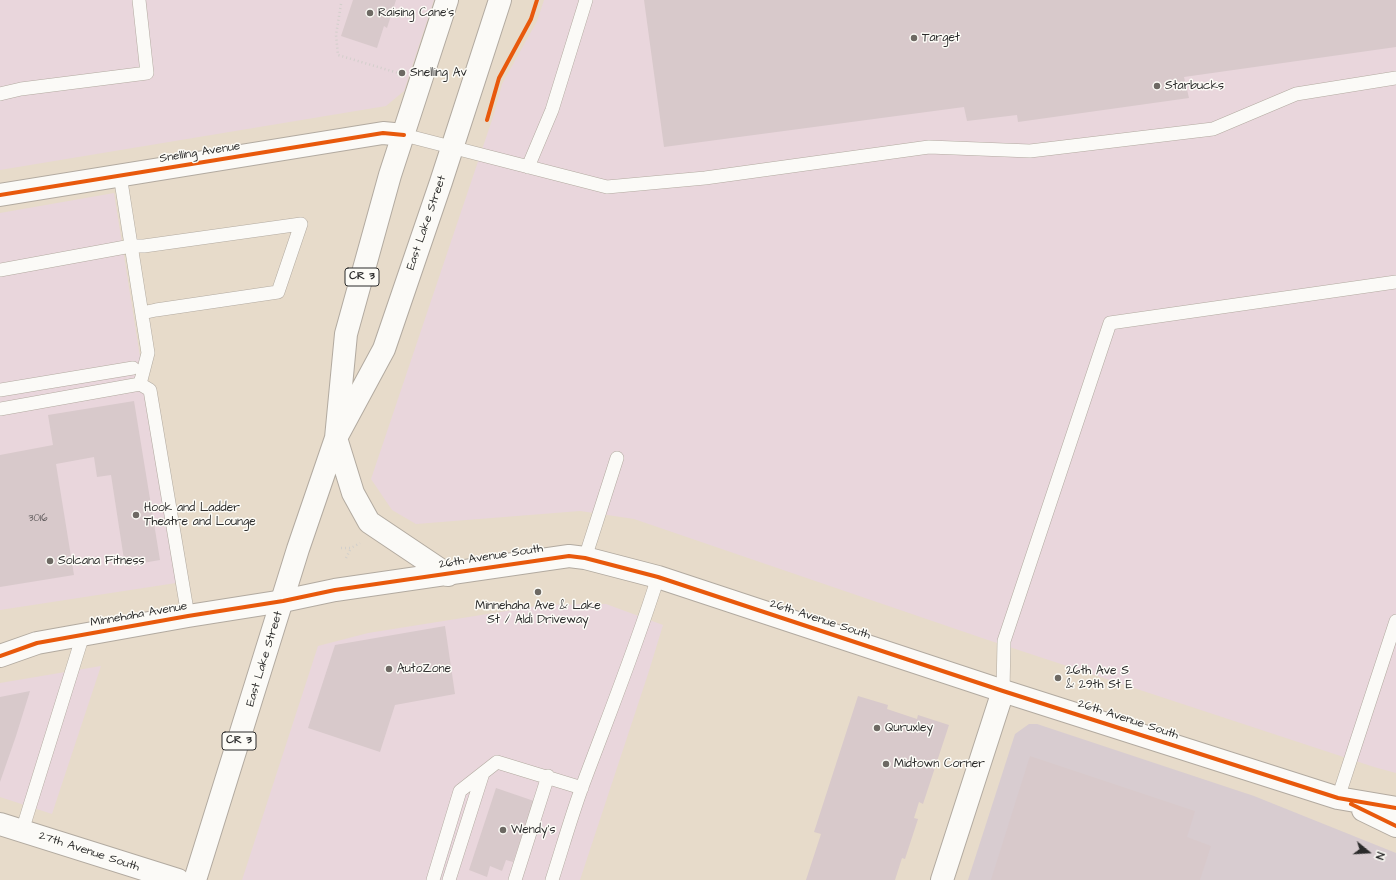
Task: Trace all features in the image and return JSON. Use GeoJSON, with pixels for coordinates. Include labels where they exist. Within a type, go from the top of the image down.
{"type":"FeatureCollection","features":[{"type":"Feature","properties":{"kind":"main road","name":"East Lake Street"},"geometry":{"type":"LineString","coordinates":[[336,438],[346,334],[390,175],[447,0]]}},
{"type":"Feature","properties":{"kind":"main road","name":"East Lake Street"},"geometry":{"type":"LineString","coordinates":[[195,880],[298,549],[336,438],[384,349],[500,0]]}},
{"type":"Feature","properties":{"kind":"main road","name":"Snelling Avenue"},"geometry":{"type":"LineString","coordinates":[[0,195],[383,134],[404,135]]}},
{"type":"Feature","properties":{"kind":"main road"},"geometry":{"type":"LineString","coordinates":[[336,438],[353,493],[369,522],[448,574]]}},
{"type":"Feature","properties":{"kind":"main road","name":"26th Avenue South"},"geometry":{"type":"LineString","coordinates":[[283,601],[334,590],[448,574],[525,561],[569,556],[585,558],[658,577],[1003,691],[1338,798],[1396,808]]}},
{"type":"Feature","properties":{"kind":"main road","name":"Minnehaha Avenue"},"geometry":{"type":"LineString","coordinates":[[0,656],[37,642],[283,601]]}},
{"type":"Feature","properties":{"kind":"main road","name":"Minnehaha Avenue"},"geometry":{"type":"LineString","coordinates":[[0,639],[37,642]]}},
{"type":"Feature","properties":{"kind":"main road"},"geometry":{"type":"LineString","coordinates":[[942,880],[1003,691]]}},
{"type":"Feature","properties":{"kind":"main road","name":"26th Avenue South"},"geometry":{"type":"LineString","coordinates":[[1338,798],[1396,826]]}},
{"type":"Feature","properties":{"kind":"main road","name":"27th Avenue South"},"geometry":{"type":"LineString","coordinates":[[0,824],[178,880]]}},
{"type":"Feature","properties":{"kind":"lane"},"geometry":{"type":"LineString","coordinates":[[0,94],[21,89],[147,73],[139,0]]}},
{"type":"Feature","properties":{"kind":"lane"},"geometry":{"type":"LineString","coordinates":[[528,167],[552,110],[586,0]]}},
{"type":"Feature","properties":{"kind":"lane"},"geometry":{"type":"LineString","coordinates":[[404,135],[607,187],[705,178],[929,146],[1030,151],[1213,128],[1296,94],[1396,78]]}},
{"type":"Feature","properties":{"kind":"lane"},"geometry":{"type":"LineString","coordinates":[[120,175],[148,353],[140,384]]}},
{"type":"Feature","properties":{"kind":"lane"},"geometry":{"type":"LineString","coordinates":[[0,270],[131,246],[144,246],[301,224],[278,292],[142,313]]}},
{"type":"Feature","properties":{"kind":"lane"},"geometry":{"type":"LineString","coordinates":[[1003,691],[1004,641],[1110,323],[1396,282]]}},
{"type":"Feature","properties":{"kind":"lane"},"geometry":{"type":"LineString","coordinates":[[0,390],[133,368]]}},
{"type":"Feature","properties":{"kind":"lane"},"geometry":{"type":"LineString","coordinates":[[0,409],[140,384],[150,390],[188,616]]}},
{"type":"Feature","properties":{"kind":"lane"},"geometry":{"type":"LineString","coordinates":[[585,558],[618,458]]}},
{"type":"Feature","properties":{"kind":"lane"},"geometry":{"type":"LineString","coordinates":[[552,880],[582,788],[646,615],[658,577]]}},
{"type":"Feature","properties":{"kind":"lane"},"geometry":{"type":"LineString","coordinates":[[1338,798],[1396,621]]}},
{"type":"Feature","properties":{"kind":"lane"},"geometry":{"type":"LineString","coordinates":[[22,831],[84,635]]}},
{"type":"Feature","properties":{"kind":"lane"},"geometry":{"type":"LineString","coordinates":[[433,880],[460,791],[497,762],[548,776],[582,788]]}},
{"type":"Feature","properties":{"kind":"lane"},"geometry":{"type":"LineString","coordinates":[[449,880],[483,773]]}},
{"type":"Feature","properties":{"kind":"lane"},"geometry":{"type":"LineString","coordinates":[[515,880],[548,776]]}},
{"type":"Feature","properties":{"kind":"path"},"geometry":{"type":"LineString","coordinates":[[341,4],[336,35],[338,55],[395,73]]}},
{"type":"Feature","properties":{"kind":"path"},"geometry":{"type":"LineString","coordinates":[[346,558],[352,548],[362,542]]}},
{"type":"Feature","properties":{"kind":"path"},"geometry":{"type":"LineString","coordinates":[[341,548],[352,548]]}},
{"type":"Feature","properties":{"kind":"shaded area"},"geometry":{"type":"Polygon","coordinates":[[[0,0],[434,0],[404,91],[386,106],[0,170],[0,0]]]}},
{"type":"Feature","properties":{"kind":"shaded area"},"geometry":{"type":"Polygon","coordinates":[[[544,0],[1396,0],[1396,773],[985,639],[634,519],[580,511],[416,524],[392,510],[371,479],[495,111],[502,84],[537,21],[544,0]]]}},
{"type":"Feature","properties":{"kind":"shaded area"},"geometry":{"type":"Polygon","coordinates":[[[114,193],[176,583],[0,610],[0,213],[114,193]]]}},
{"type":"Feature","properties":{"kind":"shaded area"},"geometry":{"type":"Polygon","coordinates":[[[606,604],[663,625],[580,880],[242,880],[318,646],[368,633],[544,605],[606,604]]]}},
{"type":"Feature","properties":{"kind":"shaded area"},"geometry":{"type":"Polygon","coordinates":[[[101,666],[52,814],[0,797],[0,683],[101,666]]]}},
{"type":"Feature","properties":{"kind":"shaded area"},"geometry":{"type":"Polygon","coordinates":[[[1029,724],[1037,724],[1254,796],[1396,853],[1396,880],[968,880],[1015,734],[1029,724]]]}},
{"type":"Feature","properties":{"kind":"building","name":"Raising Cane's"},"geometry":{"type":"Polygon","coordinates":[[[353,0],[396,0],[387,28],[384,26],[377,48],[341,36],[353,0]]]}},
{"type":"Feature","properties":{"kind":"building","name":"Target"},"geometry":{"type":"Polygon","coordinates":[[[644,0],[1396,0],[1396,47],[1184,77],[1189,98],[1018,122],[1017,115],[967,121],[964,107],[664,147],[644,0]]]}},
{"type":"Feature","properties":{"kind":"building"},"geometry":{"type":"Polygon","coordinates":[[[134,401],[160,560],[125,566],[111,475],[97,477],[94,457],[56,464],[74,575],[0,587],[0,455],[53,445],[48,415],[134,401]]]}},
{"type":"Feature","properties":{"kind":"building","name":"AutoZone"},"geometry":{"type":"Polygon","coordinates":[[[445,626],[455,694],[395,705],[380,752],[308,728],[335,645],[445,626]]]}},
{"type":"Feature","properties":{"kind":"building"},"geometry":{"type":"Polygon","coordinates":[[[30,691],[16,736],[0,782],[0,697],[30,691]]]}},
{"type":"Feature","properties":{"kind":"building","name":"Midtown Corner"},"geometry":{"type":"Polygon","coordinates":[[[858,696],[888,705],[887,709],[917,719],[918,715],[949,725],[923,804],[919,802],[914,818],[918,819],[905,859],[902,858],[895,880],[806,880],[821,834],[814,832],[858,696]]]}},
{"type":"Feature","properties":{"kind":"building"},"geometry":{"type":"Polygon","coordinates":[[[1030,756],[1195,811],[1187,837],[1211,846],[1200,880],[991,880],[1030,756]]]}},
{"type":"Feature","properties":{"kind":"building","name":"Wendy's"},"geometry":{"type":"Polygon","coordinates":[[[496,788],[534,801],[513,862],[506,860],[502,871],[490,866],[487,877],[469,870],[496,788]]]}},
{"type":"Feature","properties":{"kind":"cycle path"},"geometry":{"type":"LineString","coordinates":[[487,120],[499,78],[531,19],[537,0]]}},
{"type":"Feature","properties":{"kind":"cycle path"},"geometry":{"type":"LineString","coordinates":[[0,195],[383,133],[404,135]]}},
{"type":"Feature","properties":{"kind":"cycle path"},"geometry":{"type":"LineString","coordinates":[[0,656],[37,643],[188,616],[283,601],[335,590],[569,556],[585,558],[658,577],[1003,691],[1338,798],[1396,808]]}},
{"type":"Feature","properties":{"kind":"cycle path"},"geometry":{"type":"LineString","coordinates":[[1351,804],[1396,826]]}},
{"type":"Feature","properties":{"kind":"place","name":"Raising Cane's"},"geometry":{"type":"Point","coordinates":[370,13]}},
{"type":"Feature","properties":{"kind":"place","name":"Target"},"geometry":{"type":"Point","coordinates":[914,38]}},
{"type":"Feature","properties":{"kind":"place","name":"Snelling Av"},"geometry":{"type":"Point","coordinates":[402,73]}},
{"type":"Feature","properties":{"kind":"place","name":"Starbucks"},"geometry":{"type":"Point","coordinates":[1157,86]}},
{"type":"Feature","properties":{"kind":"place","name":"Hook and Ladder Theatre and Lounge"},"geometry":{"type":"Point","coordinates":[136,515]}},
{"type":"Feature","properties":{"kind":"place","name":"Solcana Fitness"},"geometry":{"type":"Point","coordinates":[50,561]}},
{"type":"Feature","properties":{"kind":"place","name":"Minnehaha Ave & Lake St / Aldi Driveway"},"geometry":{"type":"Point","coordinates":[538,592]}},
{"type":"Feature","properties":{"kind":"place","name":"AutoZone"},"geometry":{"type":"Point","coordinates":[389,669]}},
{"type":"Feature","properties":{"kind":"place","name":"26th Ave S & 29th St E"},"geometry":{"type":"Point","coordinates":[1058,678]}},
{"type":"Feature","properties":{"kind":"place","name":"Quruxley"},"geometry":{"type":"Point","coordinates":[877,728]}},
{"type":"Feature","properties":{"kind":"place","name":"Midtown Corner"},"geometry":{"type":"Point","coordinates":[886,764]}},
{"type":"Feature","properties":{"kind":"place","name":"Wendy's"},"geometry":{"type":"Point","coordinates":[503,830]}}]}
